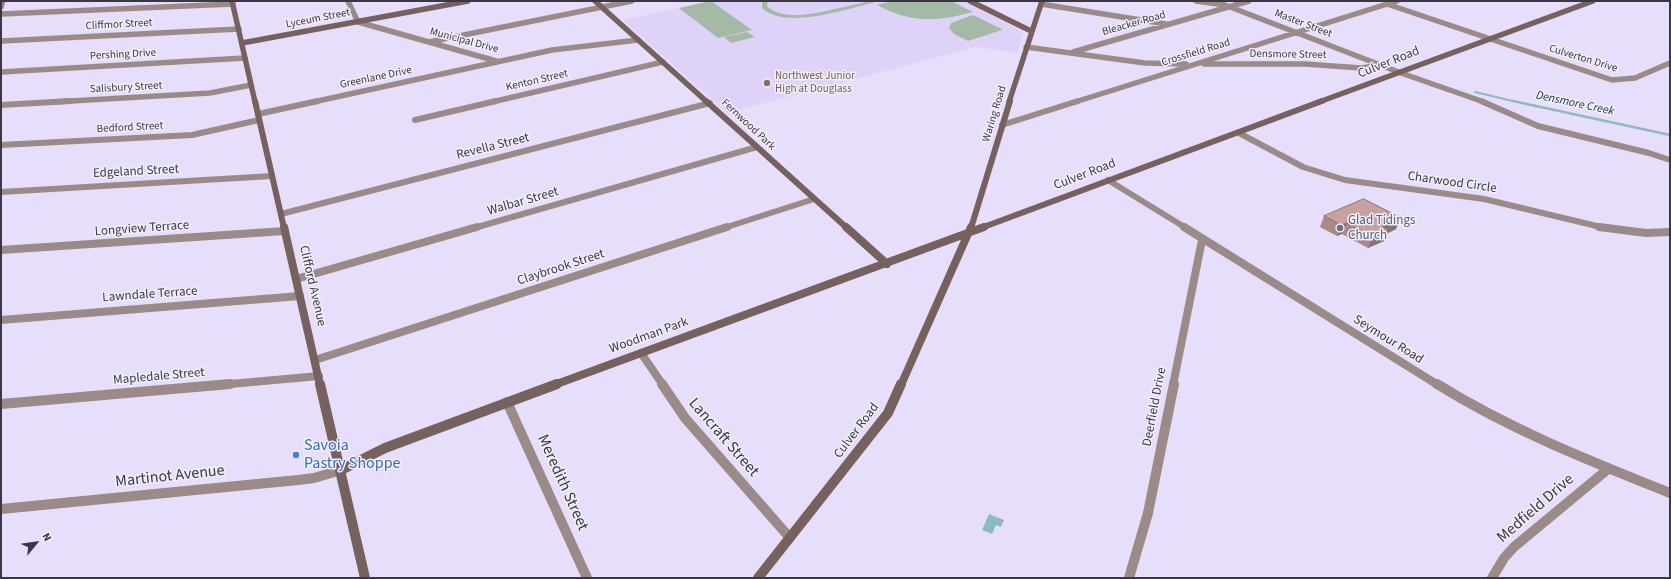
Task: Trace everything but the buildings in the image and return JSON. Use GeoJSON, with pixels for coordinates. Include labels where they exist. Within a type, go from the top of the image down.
{"type":"FeatureCollection","features":[{"type":"Feature","properties":{"kind":"main road","name":"Lyceum Street"},"geometry":{"type":"LineString","coordinates":[[242,44],[465,1]]}},
{"type":"Feature","properties":{"kind":"main road","name":"Fernwood Park"},"geometry":{"type":"LineString","coordinates":[[595,1],[887,264]]}},
{"type":"Feature","properties":{"kind":"main road"},"geometry":{"type":"LineString","coordinates":[[970,1],[1031,31]]}},
{"type":"Feature","properties":{"kind":"main road","name":"Culver Road"},"geometry":{"type":"LineString","coordinates":[[758,578],[888,413],[969,234],[1108,180],[1239,133],[1593,1]]}},
{"type":"Feature","properties":{"kind":"main road","name":"Clifford Avenue"},"geometry":{"type":"LineString","coordinates":[[232,2],[365,578]]}},
{"type":"Feature","properties":{"kind":"main road","name":"Waring Road"},"geometry":{"type":"LineString","coordinates":[[969,234],[1041,2]]}},
{"type":"Feature","properties":{"kind":"main road","name":"Woodman Park"},"geometry":{"type":"LineString","coordinates":[[341,470],[385,448],[507,402],[969,234]]}},
{"type":"Feature","properties":{"kind":"street"},"geometry":{"type":"LineString","coordinates":[[1,7],[3,1]]}},
{"type":"Feature","properties":{"kind":"street"},"geometry":{"type":"LineString","coordinates":[[348,1],[358,22]]}},
{"type":"Feature","properties":{"kind":"street"},"geometry":{"type":"LineString","coordinates":[[429,42],[632,1]]}},
{"type":"Feature","properties":{"kind":"street","name":"Master Street"},"geometry":{"type":"LineString","coordinates":[[1196,1],[1229,7],[1401,73]]}},
{"type":"Feature","properties":{"kind":"street","name":"Bleacker Road"},"geometry":{"type":"LineString","coordinates":[[1070,52],[1249,1]]}},
{"type":"Feature","properties":{"kind":"street","name":"Culverton Drive"},"geometry":{"type":"LineString","coordinates":[[1378,1],[1600,76],[1618,80],[1634,80],[1670,63]]}},
{"type":"Feature","properties":{"kind":"street","name":"Crossfield Road"},"geometry":{"type":"LineString","coordinates":[[1002,125],[1396,1]]}},
{"type":"Feature","properties":{"kind":"street"},"geometry":{"type":"LineString","coordinates":[[1,14],[232,2]]}},
{"type":"Feature","properties":{"kind":"street"},"geometry":{"type":"LineString","coordinates":[[1041,2],[1169,24]]}},
{"type":"Feature","properties":{"kind":"street","name":"Municipal Drive"},"geometry":{"type":"LineString","coordinates":[[358,22],[498,62],[576,46],[638,40]]}},
{"type":"Feature","properties":{"kind":"street","name":"Cliffmor Street"},"geometry":{"type":"LineString","coordinates":[[1,41],[239,29]]}},
{"type":"Feature","properties":{"kind":"street","name":"Densmore Street"},"geometry":{"type":"LineString","coordinates":[[1026,47],[1145,63],[1305,64],[1361,68],[1382,65]]}},
{"type":"Feature","properties":{"kind":"street","name":"Pershing Drive"},"geometry":{"type":"LineString","coordinates":[[1,72],[245,58]]}},
{"type":"Feature","properties":{"kind":"street","name":"Greenlane Drive"},"geometry":{"type":"LineString","coordinates":[[259,117],[498,62]]}},
{"type":"Feature","properties":{"kind":"street","name":"Kenton Street"},"geometry":{"type":"LineString","coordinates":[[415,120],[663,62]]}},
{"type":"Feature","properties":{"kind":"street"},"geometry":{"type":"LineString","coordinates":[[1401,73],[1470,96],[1554,131],[1649,153],[1670,160]]}},
{"type":"Feature","properties":{"kind":"street","name":"Salisbury Street"},"geometry":{"type":"LineString","coordinates":[[1,105],[210,93],[251,85]]}},
{"type":"Feature","properties":{"kind":"street","name":"Revella Street"},"geometry":{"type":"LineString","coordinates":[[281,214],[710,104]]}},
{"type":"Feature","properties":{"kind":"street","name":"Bedford Street"},"geometry":{"type":"LineString","coordinates":[[1,146],[192,135],[259,117]]}},
{"type":"Feature","properties":{"kind":"street","name":"Charwood Circle"},"geometry":{"type":"LineString","coordinates":[[1239,133],[1308,169],[1348,180],[1476,198],[1620,231],[1670,232]]}},
{"type":"Feature","properties":{"kind":"street","name":"Walbar Street"},"geometry":{"type":"LineString","coordinates":[[296,280],[757,148]]}},
{"type":"Feature","properties":{"kind":"street","name":"Edgeland Street"},"geometry":{"type":"LineString","coordinates":[[1,192],[272,176]]}},
{"type":"Feature","properties":{"kind":"street","name":"Seymour Road"},"geometry":{"type":"LineString","coordinates":[[1108,180],[1202,240],[1466,402],[1523,432],[1608,469],[1670,493]]}},
{"type":"Feature","properties":{"kind":"street","name":"Claybrook Street"},"geometry":{"type":"LineString","coordinates":[[315,360],[814,199]]}},
{"type":"Feature","properties":{"kind":"street","name":"Longview Terrace"},"geometry":{"type":"LineString","coordinates":[[1,250],[285,231]]}},
{"type":"Feature","properties":{"kind":"street","name":"Deerfield Drive"},"geometry":{"type":"LineString","coordinates":[[1129,578],[1148,513],[1202,240]]}},
{"type":"Feature","properties":{"kind":"street","name":"Lawndale Terrace"},"geometry":{"type":"LineString","coordinates":[[1,320],[300,296]]}},
{"type":"Feature","properties":{"kind":"street","name":"Lancraft Street"},"geometry":{"type":"LineString","coordinates":[[640,353],[685,418],[790,538]]}},
{"type":"Feature","properties":{"kind":"street","name":"Mapledale Street"},"geometry":{"type":"LineString","coordinates":[[1,404],[319,376]]}},
{"type":"Feature","properties":{"kind":"street","name":"Meredith Street"},"geometry":{"type":"LineString","coordinates":[[507,402],[587,578]]}},
{"type":"Feature","properties":{"kind":"street","name":"Medfield Drive"},"geometry":{"type":"LineString","coordinates":[[1492,578],[1504,558],[1514,547],[1608,469]]}},
{"type":"Feature","properties":{"kind":"street","name":"Martinot Avenue"},"geometry":{"type":"LineString","coordinates":[[1,509],[298,480],[314,478],[341,470]]}},
{"type":"Feature","properties":{"kind":"shaded area"},"geometry":{"type":"Polygon","coordinates":[[[711,1],[752,30],[718,38],[679,8],[711,1]]]}},
{"type":"Feature","properties":{"kind":"shaded area","name":"Northwest Junior High at Douglass"},"geometry":{"type":"Polygon","coordinates":[[[712,1],[964,1],[1023,32],[1017,53],[976,47],[727,113],[623,20],[712,1]]]}},
{"type":"Feature","properties":{"kind":"shaded area"},"geometry":{"type":"Polygon","coordinates":[[[762,1],[768,1],[767,6],[777,12],[790,15],[805,15],[867,2],[879,1],[819,16],[786,18],[773,15],[762,8],[762,1]]]}},
{"type":"Feature","properties":{"kind":"shaded area"},"geometry":{"type":"Polygon","coordinates":[[[893,1],[951,1],[973,12],[947,18],[924,19],[901,15],[877,5],[893,1]]]}},
{"type":"Feature","properties":{"kind":"shaded area"},"geometry":{"type":"Polygon","coordinates":[[[973,15],[1002,30],[968,41],[954,34],[949,28],[951,23],[973,15]]]}},
{"type":"Feature","properties":{"kind":"shaded area"},"geometry":{"type":"Polygon","coordinates":[[[747,32],[755,37],[731,43],[724,37],[747,32]]]}},
{"type":"Feature","properties":{"kind":"shaded area"},"geometry":{"type":"Polygon","coordinates":[[[989,514],[1004,520],[1001,527],[996,525],[992,534],[982,530],[989,514]]]}},
{"type":"Feature","properties":{"kind":"waterway","name":"Densmore Creek"},"geometry":{"type":"LineString","coordinates":[[1475,92],[1517,102]]}},
{"type":"Feature","properties":{"kind":"waterway","name":"Densmore Creek"},"geometry":{"type":"LineString","coordinates":[[1513,101],[1670,135]]}},
{"type":"Feature","properties":{"kind":"place","name":"Northwest Junior High at Douglass"},"geometry":{"type":"Point","coordinates":[767,83]}},
{"type":"Feature","properties":{"kind":"place","name":"Glad Tidings Church"},"geometry":{"type":"Point","coordinates":[1340,228]}},
{"type":"Feature","properties":{"kind":"place","name":"Savoia Pastry Shoppe"},"geometry":{"type":"Point","coordinates":[296,455]}}]}
